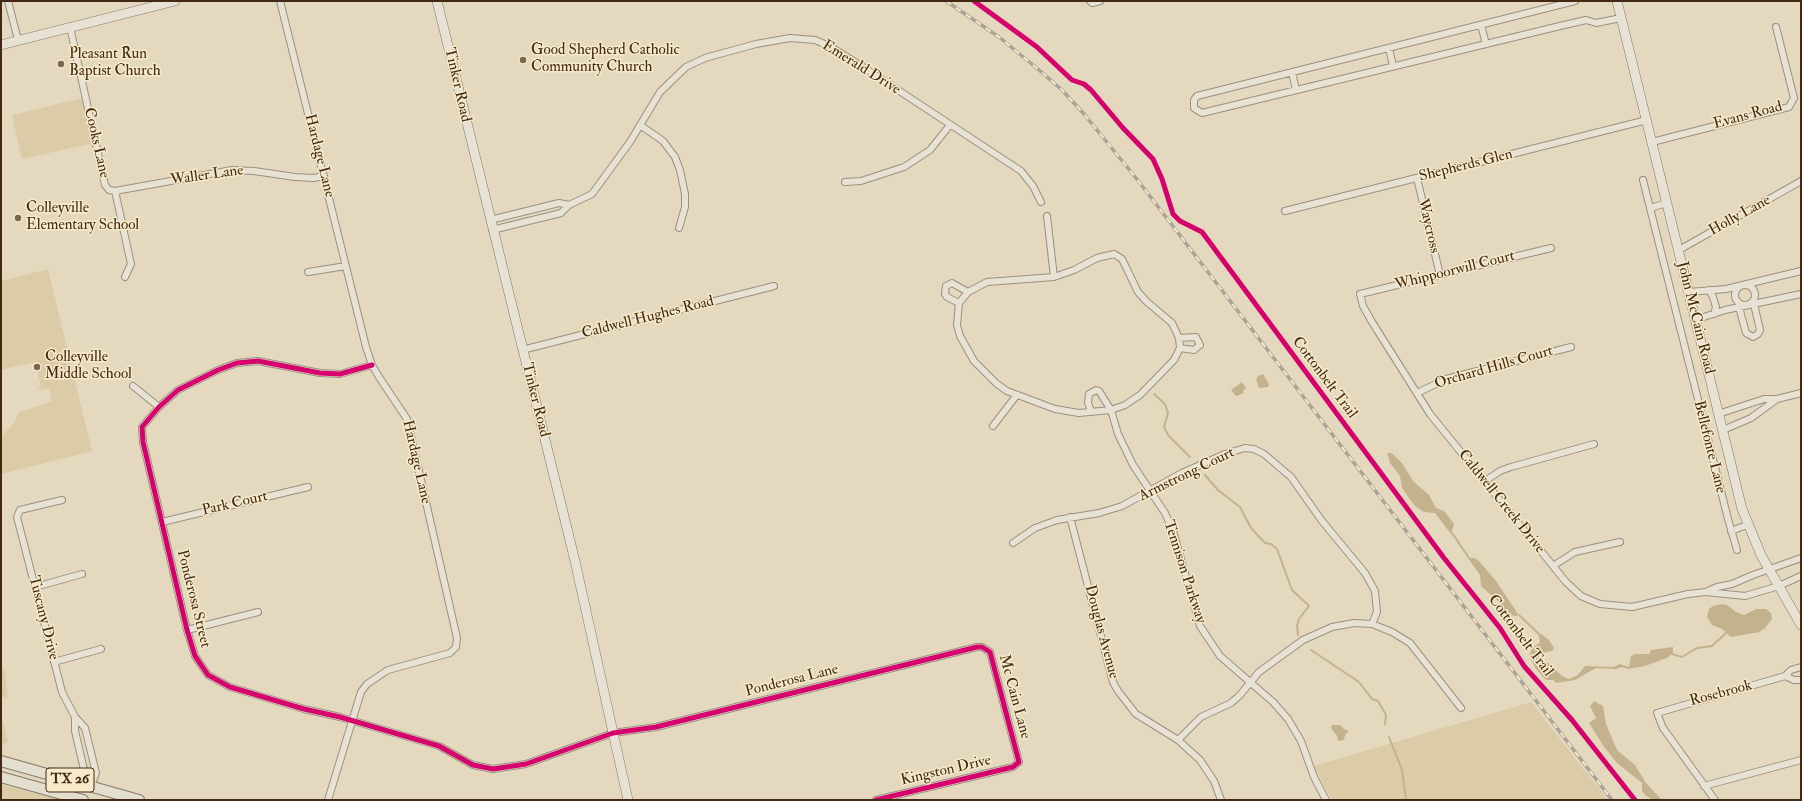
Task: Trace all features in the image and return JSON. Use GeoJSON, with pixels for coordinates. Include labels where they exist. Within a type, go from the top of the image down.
{"type":"FeatureCollection","features":[{"type":"Feature","properties":{"kind":"main road"},"geometry":{"type":"LineString","coordinates":[[1,44],[175,1]]}},
{"type":"Feature","properties":{"kind":"main road","name":"Tinker Road"},"geometry":{"type":"LineString","coordinates":[[437,1],[492,230],[575,561],[628,800]]}},
{"type":"Feature","properties":{"kind":"main road","name":"John McCain Road"},"geometry":{"type":"LineString","coordinates":[[1617,1],[1718,414],[1747,525],[1769,569],[1801,625]]}},
{"type":"Feature","properties":{"kind":"main road","name":"TX 26"},"geometry":{"type":"LineString","coordinates":[[1,762],[139,800]]}},
{"type":"Feature","properties":{"kind":"main road","name":"TX 26"},"geometry":{"type":"LineString","coordinates":[[1,777],[83,800]]}},
{"type":"Feature","properties":{"kind":"main road"},"geometry":{"type":"LineString","coordinates":[[88,800],[92,786]]}},
{"type":"Feature","properties":{"kind":"street"},"geometry":{"type":"LineString","coordinates":[[8,1],[18,40]]}},
{"type":"Feature","properties":{"kind":"street","name":"Hardage Lane"},"geometry":{"type":"LineString","coordinates":[[280,1],[366,347],[372,365],[408,419],[457,643],[454,650],[450,653],[381,673],[361,692],[351,720],[328,800]]}},
{"type":"Feature","properties":{"kind":"street"},"geometry":{"type":"LineString","coordinates":[[1091,2],[1100,1]]}},
{"type":"Feature","properties":{"kind":"street"},"geometry":{"type":"LineString","coordinates":[[1575,1],[1197,96],[1194,100],[1194,108],[1202,113],[1586,20],[1596,23],[1621,18]]}},
{"type":"Feature","properties":{"kind":"street"},"geometry":{"type":"LineString","coordinates":[[1481,24],[1486,44]]}},
{"type":"Feature","properties":{"kind":"street","name":"Cooks Lane"},"geometry":{"type":"LineString","coordinates":[[70,27],[105,185],[109,190],[115,191],[131,264],[125,277]]}},
{"type":"Feature","properties":{"kind":"street","name":"Evans Road"},"geometry":{"type":"LineString","coordinates":[[1652,142],[1789,107],[1794,98],[1776,28]]}},
{"type":"Feature","properties":{"kind":"street","name":"Emerald Drive"},"geometry":{"type":"LineString","coordinates":[[492,230],[561,213],[569,205],[592,194],[607,176],[660,92],[679,72],[694,62],[756,44],[790,38],[807,38],[829,46],[863,67],[1021,171],[1033,186],[1041,202]]}},
{"type":"Feature","properties":{"kind":"street"},"geometry":{"type":"LineString","coordinates":[[1389,48],[1394,66]]}},
{"type":"Feature","properties":{"kind":"street"},"geometry":{"type":"LineString","coordinates":[[1292,72],[1296,90]]}},
{"type":"Feature","properties":{"kind":"street","name":"Shepherds Glen"},"geometry":{"type":"LineString","coordinates":[[1285,211],[1647,120]]}},
{"type":"Feature","properties":{"kind":"street"},"geometry":{"type":"LineString","coordinates":[[640,125],[663,141],[675,157],[680,170],[685,194],[685,207],[680,228]]}},
{"type":"Feature","properties":{"kind":"street"},"geometry":{"type":"LineString","coordinates":[[845,182],[861,181],[904,167],[930,150],[950,125]]}},
{"type":"Feature","properties":{"kind":"street","name":"Waller Lane"},"geometry":{"type":"LineString","coordinates":[[115,191],[232,170],[254,171],[295,177],[314,178],[324,176]]}},
{"type":"Feature","properties":{"kind":"street","name":"Waycross"},"geometry":{"type":"LineString","coordinates":[[1417,178],[1440,275]]}},
{"type":"Feature","properties":{"kind":"street","name":"Bellefonte Lane"},"geometry":{"type":"LineString","coordinates":[[1643,180],[1737,550]]}},
{"type":"Feature","properties":{"kind":"street","name":"Holly Lane"},"geometry":{"type":"LineString","coordinates":[[1679,250],[1801,181]]}},
{"type":"Feature","properties":{"kind":"street","name":"Emerald Drive"},"geometry":{"type":"LineString","coordinates":[[490,220],[559,203],[569,205]]}},
{"type":"Feature","properties":{"kind":"street"},"geometry":{"type":"LineString","coordinates":[[1650,208],[1667,203]]}},
{"type":"Feature","properties":{"kind":"street"},"geometry":{"type":"LineString","coordinates":[[1047,216],[1054,277]]}},
{"type":"Feature","properties":{"kind":"street","name":"Whippoorwill Court"},"geometry":{"type":"LineString","coordinates":[[1360,294],[1551,248]]}},
{"type":"Feature","properties":{"kind":"street"},"geometry":{"type":"LineString","coordinates":[[1109,255],[1119,256],[1128,269],[1138,292],[1147,302],[1172,323],[1179,338],[1180,348],[1174,360],[1140,395],[1125,405],[1111,410],[1079,413],[1055,409],[1016,396],[997,384],[974,361],[960,336],[957,320],[959,302],[968,292],[987,282],[1054,277],[1074,270],[1097,258],[1109,255]]}},
{"type":"Feature","properties":{"kind":"street"},"geometry":{"type":"LineString","coordinates":[[308,272],[346,266]]}},
{"type":"Feature","properties":{"kind":"street"},"geometry":{"type":"LineString","coordinates":[[1689,292],[1726,289],[1801,271]]}},
{"type":"Feature","properties":{"kind":"street"},"geometry":{"type":"LineString","coordinates":[[959,302],[950,299],[945,294],[946,286],[952,283],[968,292]]}},
{"type":"Feature","properties":{"kind":"street"},"geometry":{"type":"LineString","coordinates":[[1744,284],[1753,288],[1756,295],[1751,304]]}},
{"type":"Feature","properties":{"kind":"street"},"geometry":{"type":"LineString","coordinates":[[1744,284],[1736,290],[1735,297],[1738,303],[1751,304]]}},
{"type":"Feature","properties":{"kind":"street","name":"Caldwell Hughes Road"},"geometry":{"type":"LineString","coordinates":[[522,350],[774,286]]}},
{"type":"Feature","properties":{"kind":"street"},"geometry":{"type":"LineString","coordinates":[[1709,290],[1716,307],[1714,314]]}},
{"type":"Feature","properties":{"kind":"street","name":"Caldwell Creek Drive"},"geometry":{"type":"LineString","coordinates":[[1360,294],[1363,306],[1372,322],[1430,414],[1566,582],[1581,596],[1600,604],[1618,607],[1642,606],[1688,594],[1706,592],[1745,596],[1779,586],[1801,576]]}},
{"type":"Feature","properties":{"kind":"street"},"geometry":{"type":"LineString","coordinates":[[1695,320],[1751,304],[1801,294]]}},
{"type":"Feature","properties":{"kind":"street"},"geometry":{"type":"LineString","coordinates":[[1739,307],[1746,333],[1753,337],[1758,334],[1760,330],[1751,304]]}},
{"type":"Feature","properties":{"kind":"street"},"geometry":{"type":"LineString","coordinates":[[1179,338],[1196,337],[1200,345],[1200,348],[1194,350],[1180,348]]}},
{"type":"Feature","properties":{"kind":"street","name":"Orchard Hills Court"},"geometry":{"type":"LineString","coordinates":[[1417,393],[1446,379],[1571,347]]}},
{"type":"Feature","properties":{"kind":"street","name":"Ponderosa Street"},"geometry":{"type":"LineString","coordinates":[[372,365],[340,374],[320,373],[258,361],[237,363],[188,384],[178,390],[145,422],[141,431],[187,630],[195,656],[200,666],[208,675],[219,683],[439,746],[473,765],[493,769],[526,764],[612,733]]}},
{"type":"Feature","properties":{"kind":"street"},"geometry":{"type":"LineString","coordinates":[[133,386],[159,407]]}},
{"type":"Feature","properties":{"kind":"street","name":"Tennison Parkway"},"geometry":{"type":"LineString","coordinates":[[1091,412],[1088,398],[1089,394],[1096,390],[1102,393],[1105,403],[1111,410],[1118,434],[1133,465],[1150,490],[1173,531],[1200,626],[1220,656],[1273,702],[1288,719],[1301,741],[1314,777],[1326,800]]}},
{"type":"Feature","properties":{"kind":"street"},"geometry":{"type":"LineString","coordinates":[[1718,414],[1764,398],[1777,399],[1801,393]]}},
{"type":"Feature","properties":{"kind":"street"},"geometry":{"type":"LineString","coordinates":[[992,426],[1016,396]]}},
{"type":"Feature","properties":{"kind":"street"},"geometry":{"type":"LineString","coordinates":[[1723,430],[1752,418],[1777,399]]}},
{"type":"Feature","properties":{"kind":"street"},"geometry":{"type":"LineString","coordinates":[[1485,481],[1500,471],[1511,467],[1594,444]]}},
{"type":"Feature","properties":{"kind":"street","name":"Armstrong Court"},"geometry":{"type":"LineString","coordinates":[[1013,543],[1035,528],[1070,517],[1099,513],[1122,506],[1150,490],[1230,452],[1245,448],[1254,449],[1264,454],[1291,477],[1322,521],[1365,573],[1375,592],[1377,612],[1372,624]]}},
{"type":"Feature","properties":{"kind":"street","name":"Park Court"},"geometry":{"type":"LineString","coordinates":[[162,522],[308,487]]}},
{"type":"Feature","properties":{"kind":"street","name":"Tuscany Drive"},"geometry":{"type":"LineString","coordinates":[[62,500],[20,510],[17,517],[62,692],[75,717],[85,728],[96,773],[92,786]]}},
{"type":"Feature","properties":{"kind":"street","name":"Douglas Avenue"},"geometry":{"type":"LineString","coordinates":[[1070,517],[1113,682],[1123,701],[1136,714],[1178,740],[1207,770],[1221,800]]}},
{"type":"Feature","properties":{"kind":"street"},"geometry":{"type":"LineString","coordinates":[[1731,531],[1747,525]]}},
{"type":"Feature","properties":{"kind":"street"},"geometry":{"type":"LineString","coordinates":[[1553,566],[1575,552],[1620,542]]}},
{"type":"Feature","properties":{"kind":"street","name":"Caldwell Creek Drive"},"geometry":{"type":"LineString","coordinates":[[1706,592],[1717,587],[1732,584],[1801,558]]}},
{"type":"Feature","properties":{"kind":"street"},"geometry":{"type":"LineString","coordinates":[[35,587],[82,574]]}},
{"type":"Feature","properties":{"kind":"street"},"geometry":{"type":"LineString","coordinates":[[187,630],[258,612]]}},
{"type":"Feature","properties":{"kind":"street"},"geometry":{"type":"LineString","coordinates":[[1178,740],[1202,716],[1231,703],[1240,695],[1259,672],[1307,638],[1332,627],[1354,623],[1372,624],[1392,632],[1410,643],[1461,708]]}},
{"type":"Feature","properties":{"kind":"street","name":"Ponderosa Lane"},"geometry":{"type":"LineString","coordinates":[[612,733],[656,727],[977,647]]}},
{"type":"Feature","properties":{"kind":"street","name":"Mc Cain Lane"},"geometry":{"type":"LineString","coordinates":[[977,647],[986,649],[992,655],[1019,762]]}},
{"type":"Feature","properties":{"kind":"street"},"geometry":{"type":"LineString","coordinates":[[54,662],[101,649]]}},
{"type":"Feature","properties":{"kind":"street","name":"Rosebrook"},"geometry":{"type":"LineString","coordinates":[[1704,786],[1662,728],[1657,713],[1785,676],[1792,670],[1801,667]]}},
{"type":"Feature","properties":{"kind":"street"},"geometry":{"type":"LineString","coordinates":[[1785,676],[1794,680],[1801,680]]}},
{"type":"Feature","properties":{"kind":"street","name":"Tuscany Drive"},"geometry":{"type":"LineString","coordinates":[[75,717],[75,731],[85,774],[92,786]]}},
{"type":"Feature","properties":{"kind":"street"},"geometry":{"type":"LineString","coordinates":[[79,749],[89,746]]}},
{"type":"Feature","properties":{"kind":"street"},"geometry":{"type":"LineString","coordinates":[[1715,800],[1704,786],[1801,760]]}},
{"type":"Feature","properties":{"kind":"street","name":"Kingston Drive"},"geometry":{"type":"LineString","coordinates":[[876,800],[1013,767],[1019,762]]}},
{"type":"Feature","properties":{"kind":"shaded area"},"geometry":{"type":"Polygon","coordinates":[[[83,98],[93,143],[23,159],[21,157],[12,115],[83,98]]]}},
{"type":"Feature","properties":{"kind":"shaded area","name":"Colleyville Middle School"},"geometry":{"type":"Polygon","coordinates":[[[48,269],[92,451],[1,474],[1,436],[14,423],[18,413],[52,401],[49,388],[39,390],[38,388],[41,387],[35,362],[1,370],[1,281],[48,269]]]}},
{"type":"Feature","properties":{"kind":"shaded area"},"geometry":{"type":"Polygon","coordinates":[[[1263,374],[1269,384],[1268,387],[1259,388],[1256,379],[1258,376],[1263,374]]]}},
{"type":"Feature","properties":{"kind":"shaded area"},"geometry":{"type":"Polygon","coordinates":[[[1242,382],[1246,388],[1243,391],[1244,393],[1236,396],[1231,390],[1242,382]]]}},
{"type":"Feature","properties":{"kind":"shaded area"},"geometry":{"type":"Polygon","coordinates":[[[1387,453],[1392,453],[1402,463],[1413,481],[1429,495],[1436,508],[1444,511],[1448,516],[1454,524],[1451,534],[1435,513],[1424,512],[1415,506],[1402,488],[1400,476],[1390,463],[1387,453]]]}},
{"type":"Feature","properties":{"kind":"shaded area"},"geometry":{"type":"Polygon","coordinates":[[[1468,558],[1475,558],[1479,561],[1496,581],[1518,614],[1517,616],[1507,615],[1496,607],[1499,602],[1481,586],[1480,575],[1468,558]]]}},
{"type":"Feature","properties":{"kind":"shaded area"},"geometry":{"type":"Polygon","coordinates":[[[1722,604],[1727,605],[1736,612],[1744,615],[1756,609],[1766,609],[1771,613],[1772,619],[1765,628],[1759,632],[1731,637],[1722,629],[1712,625],[1707,617],[1709,609],[1713,606],[1722,604]]]}},
{"type":"Feature","properties":{"kind":"shaded area"},"geometry":{"type":"Polygon","coordinates":[[[1541,634],[1549,640],[1554,648],[1552,651],[1542,653],[1539,656],[1539,660],[1548,663],[1562,676],[1569,679],[1578,675],[1585,666],[1613,667],[1620,664],[1629,667],[1631,656],[1635,654],[1649,654],[1651,650],[1673,647],[1673,653],[1667,658],[1645,666],[1628,669],[1622,667],[1616,669],[1596,668],[1575,680],[1556,683],[1553,680],[1546,680],[1536,669],[1529,655],[1532,649],[1540,642],[1539,635],[1541,634]]]}},
{"type":"Feature","properties":{"kind":"shaded area"},"geometry":{"type":"Polygon","coordinates":[[[1,661],[8,696],[6,699],[1,695],[1,661]]]}},
{"type":"Feature","properties":{"kind":"shaded area"},"geometry":{"type":"Polygon","coordinates":[[[1594,701],[1603,706],[1606,724],[1617,750],[1635,765],[1646,783],[1662,800],[1653,800],[1645,795],[1642,791],[1642,783],[1617,763],[1604,747],[1589,723],[1596,718],[1590,706],[1594,701]]]}},
{"type":"Feature","properties":{"kind":"shaded area"},"geometry":{"type":"Polygon","coordinates":[[[1531,702],[1608,800],[1332,800],[1314,766],[1531,702]]]}},
{"type":"Feature","properties":{"kind":"shaded area"},"geometry":{"type":"Polygon","coordinates":[[[1,715],[8,741],[4,745],[1,744],[1,715]]]}},
{"type":"Feature","properties":{"kind":"shaded area"},"geometry":{"type":"Polygon","coordinates":[[[1332,725],[1340,725],[1349,731],[1345,735],[1344,740],[1338,741],[1337,736],[1331,728],[1332,725]]]}},
{"type":"Feature","properties":{"kind":"shaded area"},"geometry":{"type":"Polygon","coordinates":[[[1,784],[63,800],[1,800],[1,784]]]}},
{"type":"Feature","properties":{"kind":"waterway"},"geometry":{"type":"LineString","coordinates":[[1154,394],[1165,404],[1168,413],[1164,427],[1168,435],[1190,457]]}},
{"type":"Feature","properties":{"kind":"waterway"},"geometry":{"type":"LineString","coordinates":[[1205,475],[1218,490],[1240,507],[1251,528],[1265,543],[1271,544],[1277,549],[1292,590],[1309,606],[1299,619],[1297,626],[1298,635]]}},
{"type":"Feature","properties":{"kind":"waterway"},"geometry":{"type":"LineString","coordinates":[[1452,533],[1469,558]]}},
{"type":"Feature","properties":{"kind":"waterway"},"geometry":{"type":"LineString","coordinates":[[1519,615],[1540,635]]}},
{"type":"Feature","properties":{"kind":"waterway"},"geometry":{"type":"LineString","coordinates":[[1672,654],[1682,657],[1697,648],[1712,646],[1726,633]]}},
{"type":"Feature","properties":{"kind":"waterway"},"geometry":{"type":"LineString","coordinates":[[1311,650],[1359,682],[1372,699],[1378,701],[1386,715],[1385,724]]}},
{"type":"Feature","properties":{"kind":"waterway"},"geometry":{"type":"LineString","coordinates":[[1389,737],[1402,770],[1406,800]]}},
{"type":"Feature","properties":{"kind":"railway"},"geometry":{"type":"LineString","coordinates":[[946,1],[999,37],[1062,90],[1084,114],[1136,178],[1612,800]]}},
{"type":"Feature","properties":{"kind":"cycle path","name":"Cottonbelt Trail"},"geometry":{"type":"LineString","coordinates":[[974,1],[1037,47],[1072,80],[1084,84],[1091,90],[1123,128],[1153,159],[1162,179],[1173,214],[1180,221],[1202,232],[1444,558],[1500,628],[1524,666],[1572,720],[1635,800]]}},
{"type":"Feature","properties":{"kind":"cycle path"},"geometry":{"type":"LineString","coordinates":[[372,365],[340,374],[320,373],[258,361],[237,363],[218,370],[178,390],[159,407],[142,427],[143,442],[187,630],[195,656],[208,675],[230,687],[439,746],[473,765],[493,769],[526,764],[613,733],[656,727],[977,647],[982,647],[990,652],[1019,762],[1013,767],[876,800]]}},
{"type":"Feature","properties":{"kind":"place","name":"Good Shepherd Catholic Community Church"},"geometry":{"type":"Point","coordinates":[523,60]}},
{"type":"Feature","properties":{"kind":"place","name":"Pleasant Run Baptist Church"},"geometry":{"type":"Point","coordinates":[61,64]}},
{"type":"Feature","properties":{"kind":"place","name":"Colleyville Elementary School"},"geometry":{"type":"Point","coordinates":[18,218]}},
{"type":"Feature","properties":{"kind":"place","name":"Colleyville Middle School"},"geometry":{"type":"Point","coordinates":[37,367]}}]}
